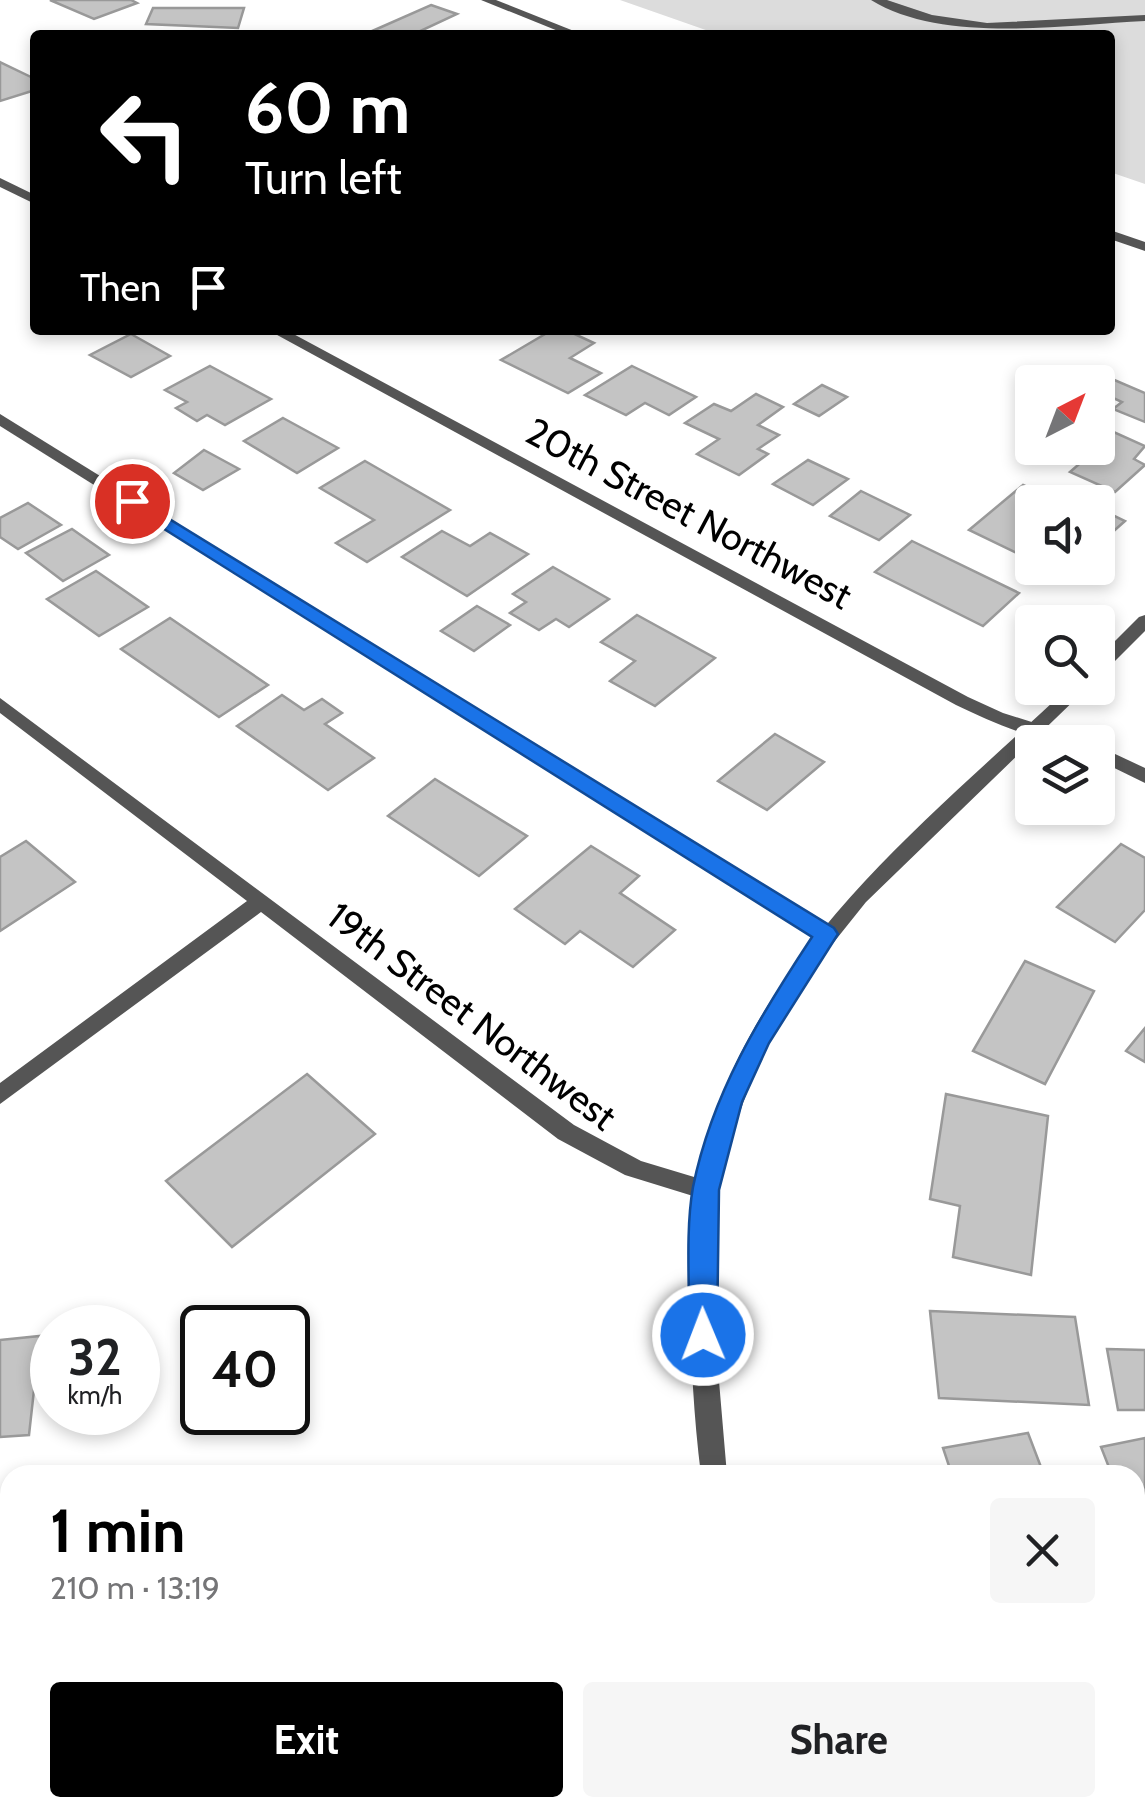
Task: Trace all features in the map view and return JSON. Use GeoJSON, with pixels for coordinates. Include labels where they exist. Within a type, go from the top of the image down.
{"type":"FeatureCollection","features":[{"type":"Feature","properties":{"kind":"street"},"geometry":{"type":"LineString","coordinates":[[486,0],[563,30]]}},
{"type":"Feature","properties":{"kind":"street"},"geometry":{"type":"LineString","coordinates":[[876,0],[930,18],[987,26],[1145,18]]}},
{"type":"Feature","properties":{"kind":"street"},"geometry":{"type":"LineString","coordinates":[[0,182],[30,197]]}},
{"type":"Feature","properties":{"kind":"street"},"geometry":{"type":"LineString","coordinates":[[1115,236],[1145,247]]}},
{"type":"Feature","properties":{"kind":"street","name":"20th Street Northwest"},"geometry":{"type":"LineString","coordinates":[[284,335],[962,700],[1026,725]]}},
{"type":"Feature","properties":{"kind":"street"},"geometry":{"type":"LineString","coordinates":[[0,418],[826,934]]}},
{"type":"Feature","properties":{"kind":"street"},"geometry":{"type":"LineString","coordinates":[[1115,651],[1145,621]]}},
{"type":"Feature","properties":{"kind":"street","name":"19th Street Northwest"},"geometry":{"type":"LineString","coordinates":[[0,704],[606,1159],[656,1179],[706,1190]]}},
{"type":"Feature","properties":{"kind":"street"},"geometry":{"type":"LineString","coordinates":[[1040,725],[1061,705]]}},
{"type":"Feature","properties":{"kind":"street"},"geometry":{"type":"LineString","coordinates":[[713,1465],[705,1411],[702,1296],[706,1190],[730,1102],[758,1038],[826,934],[861,894],[1015,749]]}},
{"type":"Feature","properties":{"kind":"street"},"geometry":{"type":"LineString","coordinates":[[1115,761],[1145,776]]}},
{"type":"Feature","properties":{"kind":"street"},"geometry":{"type":"LineString","coordinates":[[0,1095],[260,902]]}},
{"type":"Feature","properties":{"kind":"shaded area"},"geometry":{"type":"Polygon","coordinates":[[[620,0],[1145,0],[1145,184],[1115,174],[1115,30],[706,30],[620,0]]]}},
{"type":"Feature","properties":{"kind":"building"},"geometry":{"type":"Polygon","coordinates":[[[50,0],[131,0],[137,3],[94,19],[50,0]]]}},
{"type":"Feature","properties":{"kind":"building"},"geometry":{"type":"Polygon","coordinates":[[[431,5],[457,14],[423,30],[375,30],[431,5]]]}},
{"type":"Feature","properties":{"kind":"building"},"geometry":{"type":"Polygon","coordinates":[[[153,8],[244,8],[238,28],[146,24],[153,8]]]}},
{"type":"Feature","properties":{"kind":"building"},"geometry":{"type":"Polygon","coordinates":[[[0,62],[30,77],[30,92],[0,101],[0,62]]]}},
{"type":"Feature","properties":{"kind":"building"},"geometry":{"type":"Polygon","coordinates":[[[133,335],[170,356],[131,377],[90,355],[133,335]]]}},
{"type":"Feature","properties":{"kind":"building"},"geometry":{"type":"Polygon","coordinates":[[[544,335],[577,335],[594,343],[570,358],[601,373],[568,393],[501,360],[544,335]]]}},
{"type":"Feature","properties":{"kind":"building"},"geometry":{"type":"Polygon","coordinates":[[[210,366],[271,399],[225,425],[207,415],[197,421],[176,408],[187,402],[165,390],[210,366]]]}},
{"type":"Feature","properties":{"kind":"building"},"geometry":{"type":"Polygon","coordinates":[[[632,366],[696,397],[669,415],[645,403],[626,415],[585,395],[632,366]]]}},
{"type":"Feature","properties":{"kind":"building"},"geometry":{"type":"Polygon","coordinates":[[[1115,380],[1145,393],[1145,422],[1115,410],[1122,402],[1115,399],[1115,380]]]}},
{"type":"Feature","properties":{"kind":"building"},"geometry":{"type":"Polygon","coordinates":[[[822,385],[847,397],[819,416],[794,404],[822,385]]]}},
{"type":"Feature","properties":{"kind":"building"},"geometry":{"type":"Polygon","coordinates":[[[756,394],[783,407],[758,425],[779,435],[758,449],[768,454],[739,475],[697,454],[719,439],[685,423],[714,404],[731,411],[756,394]]]}},
{"type":"Feature","properties":{"kind":"building"},"geometry":{"type":"Polygon","coordinates":[[[283,418],[338,448],[297,473],[244,441],[283,418]]]}},
{"type":"Feature","properties":{"kind":"building"},"geometry":{"type":"Polygon","coordinates":[[[1115,433],[1145,446],[1134,459],[1145,465],[1115,492],[1115,485],[1099,485],[1070,472],[1078,465],[1115,465],[1115,433]]]}},
{"type":"Feature","properties":{"kind":"building"},"geometry":{"type":"Polygon","coordinates":[[[204,450],[239,469],[203,490],[174,473],[204,450]]]}},
{"type":"Feature","properties":{"kind":"building"},"geometry":{"type":"Polygon","coordinates":[[[808,460],[848,479],[813,505],[773,484],[808,460]]]}},
{"type":"Feature","properties":{"kind":"building"},"geometry":{"type":"Polygon","coordinates":[[[365,461],[450,510],[367,562],[336,543],[374,520],[320,488],[365,461]]]}},
{"type":"Feature","properties":{"kind":"building"},"geometry":{"type":"Polygon","coordinates":[[[861,491],[910,515],[879,540],[830,516],[861,491]]]}},
{"type":"Feature","properties":{"kind":"building"},"geometry":{"type":"Polygon","coordinates":[[[1015,492],[1015,552],[969,530],[1015,492]]]}},
{"type":"Feature","properties":{"kind":"building"},"geometry":{"type":"Polygon","coordinates":[[[28,503],[61,525],[18,549],[0,537],[0,518],[28,503]]]}},
{"type":"Feature","properties":{"kind":"building"},"geometry":{"type":"Polygon","coordinates":[[[1115,516],[1125,521],[1115,530],[1115,516]]]}},
{"type":"Feature","properties":{"kind":"building"},"geometry":{"type":"Polygon","coordinates":[[[72,529],[109,555],[63,581],[26,553],[72,529]]]}},
{"type":"Feature","properties":{"kind":"building"},"geometry":{"type":"Polygon","coordinates":[[[442,531],[470,546],[490,533],[528,554],[467,596],[402,557],[442,531]]]}},
{"type":"Feature","properties":{"kind":"building"},"geometry":{"type":"Polygon","coordinates":[[[912,541],[1019,593],[983,626],[875,572],[912,541]]]}},
{"type":"Feature","properties":{"kind":"building"},"geometry":{"type":"Polygon","coordinates":[[[553,567],[609,599],[569,627],[556,619],[539,630],[510,613],[526,602],[513,594],[553,567]]]}},
{"type":"Feature","properties":{"kind":"building"},"geometry":{"type":"Polygon","coordinates":[[[96,571],[148,607],[99,636],[47,599],[96,571]]]}},
{"type":"Feature","properties":{"kind":"building"},"geometry":{"type":"Polygon","coordinates":[[[477,606],[510,625],[474,651],[441,631],[477,606]]]}},
{"type":"Feature","properties":{"kind":"building"},"geometry":{"type":"Polygon","coordinates":[[[637,615],[715,658],[655,706],[610,681],[635,661],[601,642],[637,615]]]}},
{"type":"Feature","properties":{"kind":"building"},"geometry":{"type":"Polygon","coordinates":[[[170,618],[268,685],[219,717],[121,649],[170,618]]]}},
{"type":"Feature","properties":{"kind":"building"},"geometry":{"type":"Polygon","coordinates":[[[282,695],[304,710],[322,699],[342,713],[325,724],[374,758],[328,790],[237,726],[282,695]]]}},
{"type":"Feature","properties":{"kind":"building"},"geometry":{"type":"Polygon","coordinates":[[[775,734],[824,762],[767,810],[718,781],[775,734]]]}},
{"type":"Feature","properties":{"kind":"building"},"geometry":{"type":"Polygon","coordinates":[[[435,779],[527,836],[479,876],[388,816],[435,779]]]}},
{"type":"Feature","properties":{"kind":"building"},"geometry":{"type":"Polygon","coordinates":[[[26,841],[75,882],[0,931],[0,857],[26,841]]]}},
{"type":"Feature","properties":{"kind":"building"},"geometry":{"type":"Polygon","coordinates":[[[1121,844],[1145,858],[1145,910],[1115,942],[1057,907],[1121,844]]]}},
{"type":"Feature","properties":{"kind":"building"},"geometry":{"type":"Polygon","coordinates":[[[591,846],[639,876],[620,893],[675,930],[633,967],[580,931],[565,944],[515,909],[591,846]]]}},
{"type":"Feature","properties":{"kind":"building"},"geometry":{"type":"Polygon","coordinates":[[[1025,961],[1094,991],[1045,1084],[973,1051],[1025,961]]]}},
{"type":"Feature","properties":{"kind":"building"},"geometry":{"type":"Polygon","coordinates":[[[1145,1028],[1145,1062],[1126,1051],[1145,1028]]]}},
{"type":"Feature","properties":{"kind":"building"},"geometry":{"type":"Polygon","coordinates":[[[307,1074],[375,1134],[232,1247],[166,1181],[307,1074]]]}},
{"type":"Feature","properties":{"kind":"building"},"geometry":{"type":"Polygon","coordinates":[[[946,1094],[1048,1116],[1031,1275],[953,1257],[960,1206],[930,1199],[946,1094]]]}},
{"type":"Feature","properties":{"kind":"building"},"geometry":{"type":"Polygon","coordinates":[[[930,1311],[1075,1317],[1089,1405],[939,1398],[930,1311]]]}},
{"type":"Feature","properties":{"kind":"building"},"geometry":{"type":"Polygon","coordinates":[[[30,1337],[29,1435],[0,1437],[0,1340],[30,1337]]]}},
{"type":"Feature","properties":{"kind":"building"},"geometry":{"type":"Polygon","coordinates":[[[1107,1349],[1145,1350],[1145,1410],[1118,1410],[1107,1349]]]}},
{"type":"Feature","properties":{"kind":"building"},"geometry":{"type":"Polygon","coordinates":[[[1028,1433],[1040,1465],[949,1465],[943,1448],[1028,1433]]]}},
{"type":"Feature","properties":{"kind":"building"},"geometry":{"type":"Polygon","coordinates":[[[1145,1438],[1145,1465],[1108,1465],[1101,1447],[1145,1438]]]}},
{"type":"Feature","properties":{"kind":"route"},"geometry":{"type":"LineString","coordinates":[[132,501],[826,934],[758,1038],[730,1102],[706,1190],[703,1335]]}}]}
